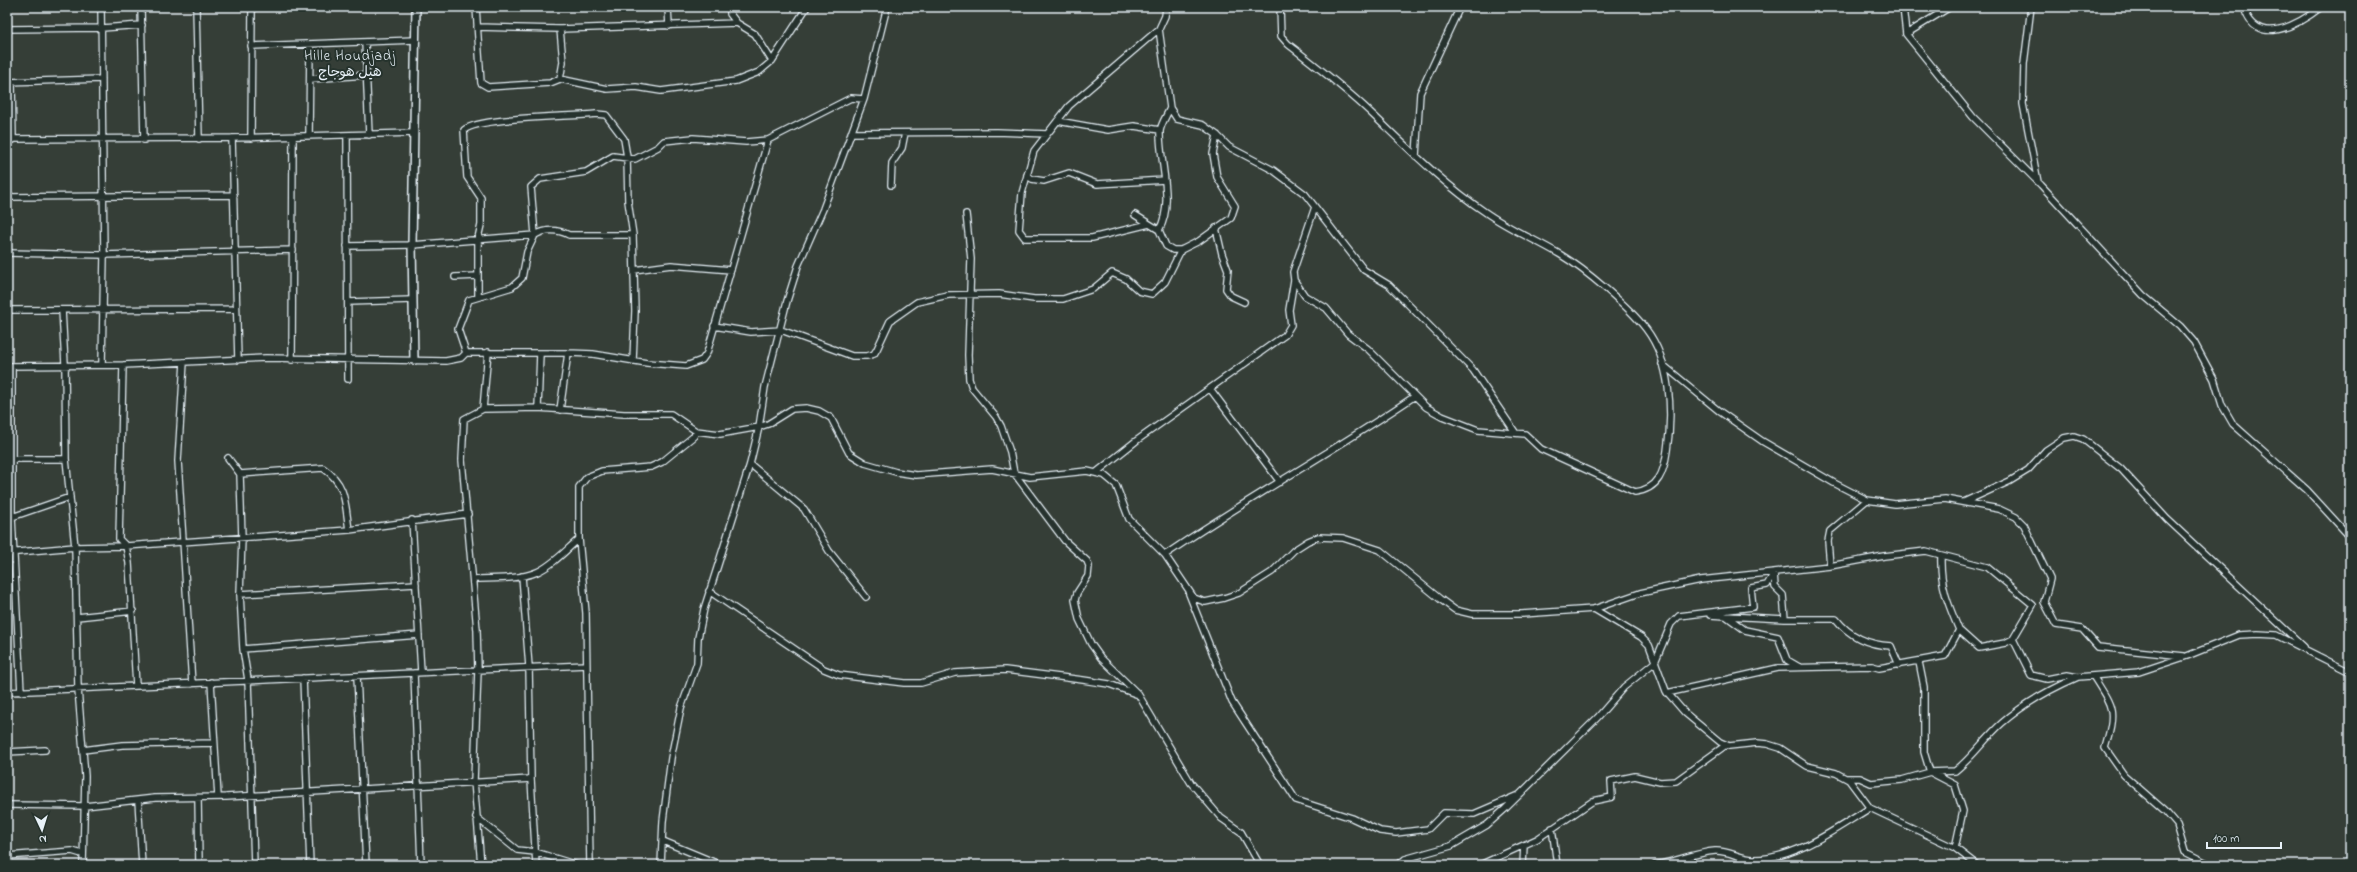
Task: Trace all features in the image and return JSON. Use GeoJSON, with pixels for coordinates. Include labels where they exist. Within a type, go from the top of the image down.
{"type":"FeatureCollection","features":[{"type":"Feature","properties":{"kind":"street"},"geometry":{"type":"LineString","coordinates":[[101,7],[104,255],[102,364]]}},
{"type":"Feature","properties":{"kind":"street"},"geometry":{"type":"LineString","coordinates":[[141,7],[144,140]]}},
{"type":"Feature","properties":{"kind":"street"},"geometry":{"type":"LineString","coordinates":[[196,7],[199,139]]}},
{"type":"Feature","properties":{"kind":"street"},"geometry":{"type":"LineString","coordinates":[[251,138],[252,7]]}},
{"type":"Feature","properties":{"kind":"street"},"geometry":{"type":"LineString","coordinates":[[414,360],[412,245],[416,7]]}},
{"type":"Feature","properties":{"kind":"street"},"geometry":{"type":"LineString","coordinates":[[476,7],[481,83],[488,87],[550,83],[560,79],[607,88],[636,88],[661,91],[736,81],[759,72],[772,61],[807,7]]}},
{"type":"Feature","properties":{"kind":"street"},"geometry":{"type":"LineString","coordinates":[[668,7],[669,26]]}},
{"type":"Feature","properties":{"kind":"street"},"geometry":{"type":"LineString","coordinates":[[730,7],[730,14],[737,23],[755,34],[772,61]]}},
{"type":"Feature","properties":{"kind":"street"},"geometry":{"type":"LineString","coordinates":[[662,865],[662,841],[671,758],[681,708],[697,663],[698,638],[709,591],[726,543],[736,503],[750,464],[759,427],[765,387],[781,330],[787,301],[798,266],[823,209],[864,99],[887,7]]}},
{"type":"Feature","properties":{"kind":"street"},"geometry":{"type":"LineString","coordinates":[[1149,224],[1092,238],[1025,238],[1019,230],[1022,193],[1034,151],[1069,106],[1159,29],[1165,16],[1166,7]]}},
{"type":"Feature","properties":{"kind":"street"},"geometry":{"type":"LineString","coordinates":[[1280,7],[1281,37],[1311,64],[1370,111],[1416,156],[1484,212],[1562,255],[1614,298],[1646,329],[1657,347],[1669,397],[1667,446],[1661,476],[1652,486],[1644,490],[1634,492],[1600,477],[1578,464],[1541,449],[1527,435],[1515,432],[1484,431],[1465,426],[1442,416],[1415,396],[1368,349],[1348,334],[1326,308],[1305,296],[1294,280]]}},
{"type":"Feature","properties":{"kind":"street"},"geometry":{"type":"LineString","coordinates":[[1416,156],[1420,93],[1460,7]]}},
{"type":"Feature","properties":{"kind":"street"},"geometry":{"type":"LineString","coordinates":[[1903,7],[1906,34],[1973,118],[2038,182],[2143,295],[2180,326],[2194,342],[2214,379],[2222,405],[2233,424],[2307,490],[2350,537]]}},
{"type":"Feature","properties":{"kind":"street"},"geometry":{"type":"LineString","coordinates":[[1906,34],[1950,7]]}},
{"type":"Feature","properties":{"kind":"street"},"geometry":{"type":"LineString","coordinates":[[2031,7],[2024,64],[2023,104],[2038,182]]}},
{"type":"Feature","properties":{"kind":"street"},"geometry":{"type":"LineString","coordinates":[[2244,7],[2247,16],[2255,27],[2265,31],[2277,31],[2321,7]]}},
{"type":"Feature","properties":{"kind":"street"},"geometry":{"type":"LineString","coordinates":[[477,27],[560,29],[737,23]]}},
{"type":"Feature","properties":{"kind":"street"},"geometry":{"type":"LineString","coordinates":[[7,29],[102,28],[142,25]]}},
{"type":"Feature","properties":{"kind":"street"},"geometry":{"type":"LineString","coordinates":[[560,29],[563,62],[560,79]]}},
{"type":"Feature","properties":{"kind":"street"},"geometry":{"type":"LineString","coordinates":[[1159,29],[1170,108],[1173,116],[1182,122],[1203,125],[1217,134],[1228,147],[1273,170],[1294,184],[1315,207],[1364,270],[1389,285],[1473,370],[1515,432]]}},
{"type":"Feature","properties":{"kind":"street"},"geometry":{"type":"LineString","coordinates":[[251,46],[416,40]]}},
{"type":"Feature","properties":{"kind":"street"},"geometry":{"type":"LineString","coordinates":[[364,42],[369,136]]}},
{"type":"Feature","properties":{"kind":"street"},"geometry":{"type":"LineString","coordinates":[[309,136],[311,79],[310,44]]}},
{"type":"Feature","properties":{"kind":"street"},"geometry":{"type":"LineString","coordinates":[[311,79],[366,76]]}},
{"type":"Feature","properties":{"kind":"street"},"geometry":{"type":"LineString","coordinates":[[14,140],[10,82],[102,79]]}},
{"type":"Feature","properties":{"kind":"street"},"geometry":{"type":"LineString","coordinates":[[466,353],[458,330],[469,300],[478,296],[512,287],[522,278],[527,252],[535,235],[531,187],[540,179],[586,172],[613,156],[635,158],[644,156],[664,141],[693,138],[746,142],[768,140],[851,98],[864,99]]}},
{"type":"Feature","properties":{"kind":"street"},"geometry":{"type":"LineString","coordinates":[[1159,230],[1164,218],[1165,180],[1160,130],[1170,108]]}},
{"type":"Feature","properties":{"kind":"street"},"geometry":{"type":"LineString","coordinates":[[478,296],[478,238],[481,225],[481,198],[467,177],[463,137],[464,130],[466,128],[503,120],[601,114],[609,118],[624,139],[627,157],[628,200],[633,235],[633,361]]}},
{"type":"Feature","properties":{"kind":"street"},"geometry":{"type":"LineString","coordinates":[[1058,121],[1108,130],[1134,126],[1160,130]]}},
{"type":"Feature","properties":{"kind":"street"},"geometry":{"type":"LineString","coordinates":[[851,133],[997,132],[1047,134]]}},
{"type":"Feature","properties":{"kind":"street"},"geometry":{"type":"LineString","coordinates":[[7,139],[144,140],[369,136],[414,133]]}},
{"type":"Feature","properties":{"kind":"street"},"geometry":{"type":"LineString","coordinates":[[891,185],[892,163],[904,145],[905,133]]}},
{"type":"Feature","properties":{"kind":"street"},"geometry":{"type":"LineString","coordinates":[[1135,215],[1159,230],[1166,246],[1173,250],[1181,250],[1199,241],[1231,218],[1235,206],[1217,177],[1213,154],[1217,134]]}},
{"type":"Feature","properties":{"kind":"street"},"geometry":{"type":"LineString","coordinates":[[347,136],[348,379]]}},
{"type":"Feature","properties":{"kind":"street"},"geometry":{"type":"LineString","coordinates":[[292,360],[293,137]]}},
{"type":"Feature","properties":{"kind":"street"},"geometry":{"type":"LineString","coordinates":[[232,138],[238,360]]}},
{"type":"Feature","properties":{"kind":"street"},"geometry":{"type":"LineString","coordinates":[[21,692],[12,517],[10,366],[65,364],[123,365],[266,358],[292,360],[446,361],[460,358],[466,353],[488,352],[593,354],[633,361],[686,366],[695,364],[702,360],[707,353],[768,140]]}},
{"type":"Feature","properties":{"kind":"street"},"geometry":{"type":"LineString","coordinates":[[1027,175],[1032,179],[1044,181],[1069,173],[1098,184],[1165,180]]}},
{"type":"Feature","properties":{"kind":"street"},"geometry":{"type":"LineString","coordinates":[[7,197],[234,195]]}},
{"type":"Feature","properties":{"kind":"street"},"geometry":{"type":"LineString","coordinates":[[1097,472],[1136,441],[1211,390],[1285,335],[1291,325],[1289,310],[1294,280],[1293,272],[1315,207]]}},
{"type":"Feature","properties":{"kind":"street"},"geometry":{"type":"LineString","coordinates":[[966,214],[971,259],[969,379],[976,396],[992,413],[1001,426],[1010,452],[1014,473],[1065,541],[1087,561],[1089,566],[1088,576],[1077,593],[1075,600],[1079,619],[1091,644],[1101,658],[1138,694],[1191,783],[1220,818],[1240,832],[1260,865]]}},
{"type":"Feature","properties":{"kind":"street"},"geometry":{"type":"LineString","coordinates":[[1216,228],[1222,254],[1228,270],[1226,289],[1231,296],[1244,302]]}},
{"type":"Feature","properties":{"kind":"street"},"geometry":{"type":"LineString","coordinates":[[348,246],[412,245],[478,238],[535,235],[543,231],[560,230],[569,235],[633,235]]}},
{"type":"Feature","properties":{"kind":"street"},"geometry":{"type":"LineString","coordinates":[[7,254],[104,255],[293,250]]}},
{"type":"Feature","properties":{"kind":"street"},"geometry":{"type":"LineString","coordinates":[[714,326],[751,332],[781,330],[852,356],[867,356],[874,354],[877,350],[890,321],[917,302],[948,295],[999,294],[1034,299],[1063,299],[1093,289],[1112,274],[1126,279],[1139,291],[1152,294],[1165,282],[1181,250]]}},
{"type":"Feature","properties":{"kind":"street"},"geometry":{"type":"LineString","coordinates":[[634,270],[671,265],[731,270]]}},
{"type":"Feature","properties":{"kind":"street"},"geometry":{"type":"LineString","coordinates":[[455,277],[478,276]]}},
{"type":"Feature","properties":{"kind":"street"},"geometry":{"type":"LineString","coordinates":[[348,302],[412,300]]}},
{"type":"Feature","properties":{"kind":"street"},"geometry":{"type":"LineString","coordinates":[[7,310],[236,309]]}},
{"type":"Feature","properties":{"kind":"street"},"geometry":{"type":"LineString","coordinates":[[62,310],[65,364],[66,458],[75,547],[74,568],[77,617],[78,689],[85,806],[82,854],[83,865]]}},
{"type":"Feature","properties":{"kind":"street"},"geometry":{"type":"LineString","coordinates":[[483,409],[488,352]]}},
{"type":"Feature","properties":{"kind":"street"},"geometry":{"type":"LineString","coordinates":[[538,408],[540,353]]}},
{"type":"Feature","properties":{"kind":"street"},"geometry":{"type":"LineString","coordinates":[[560,410],[568,353]]}},
{"type":"Feature","properties":{"kind":"street"},"geometry":{"type":"LineString","coordinates":[[184,362],[178,461],[192,684]]}},
{"type":"Feature","properties":{"kind":"street"},"geometry":{"type":"LineString","coordinates":[[1662,364],[1719,411],[1762,441],[1834,483],[1867,500],[1895,504],[1931,499],[1964,502],[1999,509],[2016,517],[2024,525],[2050,579],[2044,602],[2056,625],[2082,630],[2098,647],[2187,656]]}},
{"type":"Feature","properties":{"kind":"street"},"geometry":{"type":"LineString","coordinates":[[123,365],[119,539],[126,546],[129,563],[133,611],[136,686]]}},
{"type":"Feature","properties":{"kind":"street"},"geometry":{"type":"LineString","coordinates":[[1211,390],[1280,482]]}},
{"type":"Feature","properties":{"kind":"street"},"geometry":{"type":"LineString","coordinates":[[1165,555],[1215,521],[1342,445],[1415,396]]}},
{"type":"Feature","properties":{"kind":"street"},"geometry":{"type":"LineString","coordinates":[[481,865],[474,781],[478,670],[473,579],[462,460],[464,419],[483,409],[538,408],[624,414],[671,414],[696,431],[720,434],[759,427],[768,424],[792,409],[806,408],[819,411],[831,418],[849,453],[865,463],[896,472],[916,474],[981,469],[1014,473],[1036,478],[1076,472],[1097,472],[1116,485],[1129,519],[1165,555],[1194,598],[1205,602],[1239,593],[1272,572],[1294,550],[1308,541],[1318,537],[1331,537],[1356,541],[1380,550],[1455,610],[1472,614],[1522,614],[1594,609],[1640,594],[1701,580],[1830,566],[1884,556],[1926,551],[1987,567],[2033,605],[2013,639],[2006,643],[1979,648],[1959,630],[1948,603],[1940,576],[1941,556]]}},
{"type":"Feature","properties":{"kind":"street"},"geometry":{"type":"LineString","coordinates":[[590,865],[586,613],[578,539],[579,487],[587,477],[602,471],[651,467],[662,462],[694,436],[696,431]]}},
{"type":"Feature","properties":{"kind":"street"},"geometry":{"type":"LineString","coordinates":[[1964,502],[2010,481],[2028,470],[2046,450],[2064,438],[2074,436],[2082,439],[2121,469],[2168,519],[2308,651]]}},
{"type":"Feature","properties":{"kind":"street"},"geometry":{"type":"LineString","coordinates":[[12,459],[66,458]]}},
{"type":"Feature","properties":{"kind":"street"},"geometry":{"type":"LineString","coordinates":[[228,458],[240,474],[242,538],[240,594],[243,649],[248,680],[254,865]]}},
{"type":"Feature","properties":{"kind":"street"},"geometry":{"type":"LineString","coordinates":[[750,464],[804,509],[829,551],[866,597]]}},
{"type":"Feature","properties":{"kind":"street"},"geometry":{"type":"LineString","coordinates":[[240,474],[323,468],[333,475],[343,489],[349,530]]}},
{"type":"Feature","properties":{"kind":"street"},"geometry":{"type":"LineString","coordinates":[[12,517],[70,497]]}},
{"type":"Feature","properties":{"kind":"street"},"geometry":{"type":"LineString","coordinates":[[1830,566],[1828,541],[1830,531],[1867,500]]}},
{"type":"Feature","properties":{"kind":"street"},"geometry":{"type":"LineString","coordinates":[[7,553],[75,547],[126,546],[349,530],[412,520],[468,514]]}},
{"type":"Feature","properties":{"kind":"street"},"geometry":{"type":"LineString","coordinates":[[412,520],[421,672]]}},
{"type":"Feature","properties":{"kind":"street"},"geometry":{"type":"LineString","coordinates":[[473,579],[522,576],[537,572],[550,565],[578,539]]}},
{"type":"Feature","properties":{"kind":"street"},"geometry":{"type":"LineString","coordinates":[[1398,865],[1406,859],[1451,846],[1487,825],[1598,717],[1624,687],[1655,662],[1671,624],[1679,616],[1753,607],[1751,588],[1767,584],[1774,572]]}},
{"type":"Feature","properties":{"kind":"street"},"geometry":{"type":"LineString","coordinates":[[1774,572],[1775,586],[1783,595],[1785,620]]}},
{"type":"Feature","properties":{"kind":"street"},"geometry":{"type":"LineString","coordinates":[[522,576],[529,667],[531,779],[536,865]]}},
{"type":"Feature","properties":{"kind":"street"},"geometry":{"type":"LineString","coordinates":[[240,594],[416,584]]}},
{"type":"Feature","properties":{"kind":"street"},"geometry":{"type":"LineString","coordinates":[[1188,590],[1232,702],[1296,800],[1352,818],[1380,831],[1396,833],[1428,829],[1444,813],[1474,814],[1520,794]]}},
{"type":"Feature","properties":{"kind":"street"},"geometry":{"type":"LineString","coordinates":[[709,591],[824,669],[840,675],[868,680],[921,683],[955,673],[1005,670],[1109,684],[1138,694]]}},
{"type":"Feature","properties":{"kind":"street"},"geometry":{"type":"LineString","coordinates":[[1594,609],[1641,637],[1649,645],[1667,693],[1685,713],[1726,745]]}},
{"type":"Feature","properties":{"kind":"street"},"geometry":{"type":"LineString","coordinates":[[77,617],[133,611]]}},
{"type":"Feature","properties":{"kind":"street"},"geometry":{"type":"LineString","coordinates":[[1704,614],[1785,620],[1836,619],[1845,630],[1864,642],[1876,646],[1891,646],[1899,665]]}},
{"type":"Feature","properties":{"kind":"street"},"geometry":{"type":"LineString","coordinates":[[1726,616],[1745,630],[1778,637],[1787,660],[1801,668]]}},
{"type":"Feature","properties":{"kind":"street"},"geometry":{"type":"LineString","coordinates":[[1667,693],[1778,668],[1872,666],[1879,668],[1919,662],[1945,656],[1959,630]]}},
{"type":"Feature","properties":{"kind":"street"},"geometry":{"type":"LineString","coordinates":[[2013,639],[2031,674],[2047,679],[2067,675],[2078,677],[2139,672],[2187,656],[2239,635],[2276,635],[2350,672]]}},
{"type":"Feature","properties":{"kind":"street"},"geometry":{"type":"LineString","coordinates":[[243,649],[419,636]]}},
{"type":"Feature","properties":{"kind":"street"},"geometry":{"type":"LineString","coordinates":[[1919,662],[1924,687],[1924,752],[1930,772],[1955,786],[1963,811],[1955,848]]}},
{"type":"Feature","properties":{"kind":"street"},"geometry":{"type":"LineString","coordinates":[[7,692],[586,665]]}},
{"type":"Feature","properties":{"kind":"street"},"geometry":{"type":"LineString","coordinates":[[414,673],[421,865]]}},
{"type":"Feature","properties":{"kind":"street"},"geometry":{"type":"LineString","coordinates":[[357,676],[366,865]]}},
{"type":"Feature","properties":{"kind":"street"},"geometry":{"type":"LineString","coordinates":[[2093,676],[2111,703],[2113,720],[2105,748],[2124,775],[2164,811],[2177,825],[2186,852],[2214,865]]}},
{"type":"Feature","properties":{"kind":"street"},"geometry":{"type":"LineString","coordinates":[[1846,778],[1860,778],[1871,783],[1894,781],[1930,772],[1955,771],[1983,745],[2001,724],[2024,705],[2041,694],[2078,677]]}},
{"type":"Feature","properties":{"kind":"street"},"geometry":{"type":"LineString","coordinates":[[303,678],[310,865]]}},
{"type":"Feature","properties":{"kind":"street"},"geometry":{"type":"LineString","coordinates":[[212,682],[218,797]]}},
{"type":"Feature","properties":{"kind":"street"},"geometry":{"type":"LineString","coordinates":[[82,750],[122,745],[214,743]]}},
{"type":"Feature","properties":{"kind":"street"},"geometry":{"type":"LineString","coordinates":[[1480,865],[1524,845],[1593,801],[1612,797],[1611,781],[1635,776],[1660,782],[1676,781],[1726,745],[1768,744],[1780,748],[1807,766],[1836,773],[1846,778],[1870,808],[1955,848],[1977,865]]}},
{"type":"Feature","properties":{"kind":"street"},"geometry":{"type":"LineString","coordinates":[[7,752],[45,750]]}},
{"type":"Feature","properties":{"kind":"street"},"geometry":{"type":"LineString","coordinates":[[7,805],[85,806],[138,800],[218,797],[474,781],[531,779]]}},
{"type":"Feature","properties":{"kind":"street"},"geometry":{"type":"LineString","coordinates":[[198,798],[199,865]]}},
{"type":"Feature","properties":{"kind":"street"},"geometry":{"type":"LineString","coordinates":[[138,800],[142,865]]}},
{"type":"Feature","properties":{"kind":"street"},"geometry":{"type":"LineString","coordinates":[[1655,865],[1691,854],[1712,851],[1752,859],[1785,853],[1821,838],[1870,808]]}},
{"type":"Feature","properties":{"kind":"street"},"geometry":{"type":"LineString","coordinates":[[476,817],[517,850],[535,852],[577,865]]}},
{"type":"Feature","properties":{"kind":"street"},"geometry":{"type":"LineString","coordinates":[[1552,828],[1557,865]]}},
{"type":"Feature","properties":{"kind":"street"},"geometry":{"type":"LineString","coordinates":[[662,841],[721,865]]}},
{"type":"Feature","properties":{"kind":"street"},"geometry":{"type":"LineString","coordinates":[[1523,865],[1524,845]]}},
{"type":"Feature","properties":{"kind":"street"},"geometry":{"type":"LineString","coordinates":[[7,856],[72,852],[82,854]]}},
{"type":"Feature","properties":{"kind":"district","name":"Hille Houdjadj هيل هوجاج"},"geometry":{"type":"Point","coordinates":[350,64]}}]}
